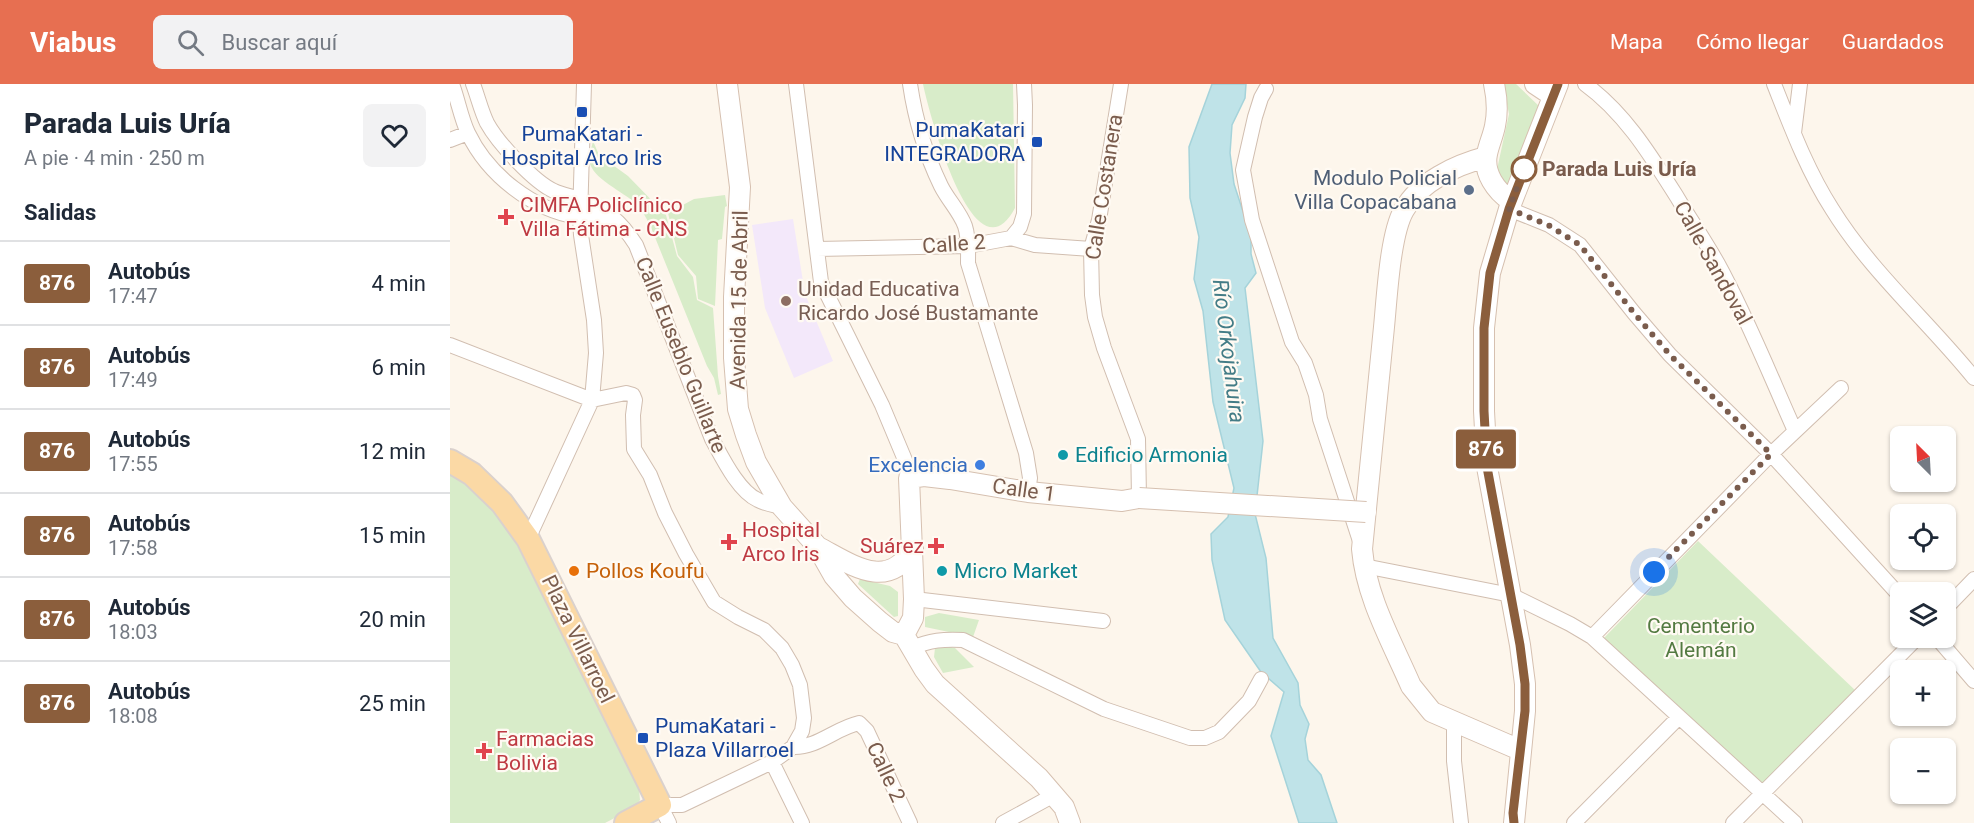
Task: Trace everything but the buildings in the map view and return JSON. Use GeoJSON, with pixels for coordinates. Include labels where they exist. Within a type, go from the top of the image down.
{"type":"FeatureCollection","features":[{"type":"Feature","properties":{"kind":"main road","name":"Avenida 15 de Abril"},"geometry":{"type":"LineString","coordinates":[[727,84],[740,188],[734,297],[734,348],[738,409],[756,462],[782,507]]}},
{"type":"Feature","properties":{"kind":"main road"},"geometry":{"type":"LineString","coordinates":[[1494,84],[1497,101],[1495,127],[1486,157],[1491,181],[1510,205]]}},
{"type":"Feature","properties":{"kind":"main road"},"geometry":{"type":"LineString","coordinates":[[1514,823],[1525,711],[1525,684],[1520,645],[1487,467],[1484,328],[1490,273],[1510,205],[1555,90],[1535,84]]}},
{"type":"Feature","properties":{"kind":"main road"},"geometry":{"type":"LineString","coordinates":[[1486,157],[1449,171],[1413,196],[1403,211],[1397,228],[1388,285],[1363,558],[1370,591],[1411,686],[1432,711],[1520,750]]}},
{"type":"Feature","properties":{"kind":"main road","name":"Plaza Villarroel"},"geometry":{"type":"LineString","coordinates":[[450,461],[472,474],[502,503],[528,539],[665,814]]}},
{"type":"Feature","properties":{"kind":"main road","name":"Calle 1"},"geometry":{"type":"LineString","coordinates":[[909,478],[924,476],[1028,492],[1122,501],[1139,498],[1366,512]]}},
{"type":"Feature","properties":{"kind":"main road"},"geometry":{"type":"LineString","coordinates":[[909,478],[914,599],[908,641],[935,684],[1054,795],[1064,807],[1070,823]]}},
{"type":"Feature","properties":{"kind":"main road","name":"Calle Euseblo Guillarte"},"geometry":{"type":"LineString","coordinates":[[782,507],[816,546],[834,576],[853,598],[893,632],[908,641]]}},
{"type":"Feature","properties":{"kind":"main road"},"geometry":{"type":"LineString","coordinates":[[816,546],[869,572],[881,572],[899,566],[913,549]]}},
{"type":"Feature","properties":{"kind":"main road"},"geometry":{"type":"LineString","coordinates":[[626,823],[665,814]]}},
{"type":"Feature","properties":{"kind":"street"},"geometry":{"type":"LineString","coordinates":[[452,84],[468,133],[481,154],[503,179],[529,200],[551,209],[580,218],[613,216]]}},
{"type":"Feature","properties":{"kind":"street","name":"Calle Euseblo Guillarte"},"geometry":{"type":"LineString","coordinates":[[473,84],[487,123],[499,141],[535,178],[554,191],[580,199],[613,216],[625,228],[636,245],[712,439],[723,460],[740,484],[757,500],[782,507]]}},
{"type":"Feature","properties":{"kind":"street"},"geometry":{"type":"LineString","coordinates":[[528,539],[592,400],[596,353],[594,320],[580,218],[584,84]]}},
{"type":"Feature","properties":{"kind":"street"},"geometry":{"type":"LineString","coordinates":[[796,84],[821,282],[882,405],[905,460],[909,478]]}},
{"type":"Feature","properties":{"kind":"street"},"geometry":{"type":"LineString","coordinates":[[910,84],[923,140],[941,185],[965,226],[968,264],[1026,453],[1030,478],[1028,492]]}},
{"type":"Feature","properties":{"kind":"street"},"geometry":{"type":"LineString","coordinates":[[1011,238],[1020,227],[1024,214],[1024,84]]}},
{"type":"Feature","properties":{"kind":"street","name":"Calle Costanera"},"geometry":{"type":"LineString","coordinates":[[1120,84],[1099,219],[1091,249],[1092,295],[1095,317],[1138,439],[1139,498]]}},
{"type":"Feature","properties":{"kind":"street","name":"Calle Sandoval"},"geometry":{"type":"LineString","coordinates":[[1585,84],[1620,115],[1644,145],[1705,244],[1733,294],[1795,431]]}},
{"type":"Feature","properties":{"kind":"street"},"geometry":{"type":"LineString","coordinates":[[1774,84],[1815,181],[1833,211],[1868,259],[1974,378]]}},
{"type":"Feature","properties":{"kind":"street"},"geometry":{"type":"LineString","coordinates":[[1794,135],[1800,84]]}},
{"type":"Feature","properties":{"kind":"street"},"geometry":{"type":"LineString","coordinates":[[1266,88],[1255,117],[1243,170],[1252,220],[1292,342],[1305,363],[1316,395],[1320,419],[1363,558],[1511,595],[1592,637],[1795,823]]}},
{"type":"Feature","properties":{"kind":"street"},"geometry":{"type":"LineString","coordinates":[[450,140],[468,133]]}},
{"type":"Feature","properties":{"kind":"street"},"geometry":{"type":"LineString","coordinates":[[1510,205],[1580,245],[1670,355],[1771,454],[1890,585]]}},
{"type":"Feature","properties":{"kind":"street","name":"Calle 2"},"geometry":{"type":"LineString","coordinates":[[817,249],[968,246],[1011,238],[1035,245],[1091,249]]}},
{"type":"Feature","properties":{"kind":"street"},"geometry":{"type":"LineString","coordinates":[[450,345],[592,400],[626,393],[633,395],[635,400],[634,449],[650,475],[665,513],[686,554],[714,602],[764,630],[782,648],[792,664],[800,685],[804,718],[802,730],[793,747],[772,762],[665,814]]}},
{"type":"Feature","properties":{"kind":"street"},"geometry":{"type":"LineString","coordinates":[[1592,637],[1771,454],[1841,388]]}},
{"type":"Feature","properties":{"kind":"street"},"geometry":{"type":"LineString","coordinates":[[1956,598],[1974,579]]}},
{"type":"Feature","properties":{"kind":"street"},"geometry":{"type":"LineString","coordinates":[[914,599],[1103,621]]}},
{"type":"Feature","properties":{"kind":"street"},"geometry":{"type":"LineString","coordinates":[[908,641],[963,640],[1104,709],[1190,738],[1206,738],[1219,732],[1249,700],[1261,679]]}},
{"type":"Feature","properties":{"kind":"street"},"geometry":{"type":"LineString","coordinates":[[1733,823],[1907,648]]}},
{"type":"Feature","properties":{"kind":"street"},"geometry":{"type":"LineString","coordinates":[[1946,648],[1974,681]]}},
{"type":"Feature","properties":{"kind":"street"},"geometry":{"type":"LineString","coordinates":[[1574,823],[1679,717]]}},
{"type":"Feature","properties":{"kind":"street"},"geometry":{"type":"LineString","coordinates":[[1454,721],[1454,761],[1461,823]]}},
{"type":"Feature","properties":{"kind":"street","name":"Calle 2"},"geometry":{"type":"LineString","coordinates":[[793,747],[814,744],[847,726],[859,723],[867,731],[910,823]]}},
{"type":"Feature","properties":{"kind":"street"},"geometry":{"type":"LineString","coordinates":[[772,762],[802,823]]}},
{"type":"Feature","properties":{"kind":"street"},"geometry":{"type":"LineString","coordinates":[[1003,823],[1054,795]]}},
{"type":"Feature","properties":{"kind":"shaded area","name":"Unidad Educativa Ricardo José Bustamante"},"geometry":{"type":"Polygon","coordinates":[[[793,219],[805,294],[833,361],[794,378],[765,308],[752,225],[793,219]]]}},
{"type":"Feature","properties":{"kind":"green space"},"geometry":{"type":"Polygon","coordinates":[[[923,84],[1013,84],[1015,208],[999,226],[984,225],[969,209],[943,155],[923,84]]]}},
{"type":"Feature","properties":{"kind":"green space"},"geometry":{"type":"Polygon","coordinates":[[[1503,84],[1516,84],[1540,107],[1511,182],[1506,184],[1496,174],[1509,114],[1503,84]]]}},
{"type":"Feature","properties":{"kind":"green space"},"geometry":{"type":"Polygon","coordinates":[[[593,141],[599,155],[628,176],[666,215],[677,256],[693,277],[697,300],[713,308],[721,394],[718,395],[714,378],[646,217],[637,205],[602,179],[591,167],[589,160],[593,141]]]}},
{"type":"Feature","properties":{"kind":"green space"},"geometry":{"type":"Polygon","coordinates":[[[725,195],[727,206],[725,207],[722,239],[718,240],[715,306],[698,299],[696,276],[678,255],[668,213],[694,199],[725,195]]]}},
{"type":"Feature","properties":{"kind":"green space"},"geometry":{"type":"Polygon","coordinates":[[[450,471],[488,504],[517,545],[639,789],[640,800],[627,820],[632,809],[605,823],[450,823],[450,471]]]}},
{"type":"Feature","properties":{"kind":"green space","name":"Cementerio Alemán"},"geometry":{"type":"Polygon","coordinates":[[[1698,541],[1856,691],[1765,788],[1603,639],[1698,541]]]}},
{"type":"Feature","properties":{"kind":"green space"},"geometry":{"type":"Polygon","coordinates":[[[860,579],[890,586],[898,592],[898,616],[894,617],[858,584],[860,579]]]}},
{"type":"Feature","properties":{"kind":"green space"},"geometry":{"type":"Polygon","coordinates":[[[939,613],[979,620],[973,637],[925,627],[925,617],[939,613]]]}},
{"type":"Feature","properties":{"kind":"green space"},"geometry":{"type":"Polygon","coordinates":[[[942,645],[955,648],[974,667],[943,673],[934,657],[935,648],[942,645]]]}},
{"type":"Feature","properties":{"kind":"water","name":"Río Orkojahuira"},"geometry":{"type":"Polygon","coordinates":[[[1212,84],[1246,84],[1245,98],[1232,125],[1230,153],[1234,184],[1251,236],[1251,254],[1256,273],[1245,288],[1263,441],[1255,514],[1266,558],[1273,638],[1298,683],[1300,705],[1309,724],[1305,739],[1308,760],[1321,775],[1337,823],[1299,823],[1271,736],[1284,692],[1261,672],[1225,620],[1212,560],[1211,534],[1228,517],[1234,488],[1213,402],[1203,311],[1194,279],[1199,237],[1190,198],[1189,147],[1212,84]]]}},
{"type":"Feature","properties":{"kind":"bus line","name":"876"},"geometry":{"type":"LineString","coordinates":[[1514,823],[1513,813],[1525,711],[1525,684],[1520,645],[1487,467],[1484,328],[1490,273],[1511,201],[1558,84]]}},
{"type":"Feature","properties":{"kind":"place","name":"PumaKatari - Hospital Arco Iris"},"geometry":{"type":"Point","coordinates":[582,112]}},
{"type":"Feature","properties":{"kind":"place","name":"PumaKatari INTEGRADORA"},"geometry":{"type":"Point","coordinates":[1037,142]}},
{"type":"Feature","properties":{"kind":"place","name":"Parada Luis Uría"},"geometry":{"type":"Point","coordinates":[1524,169]}},
{"type":"Feature","properties":{"kind":"place","name":"Modulo Policial Villa Copacabana"},"geometry":{"type":"Point","coordinates":[1469,190]}},
{"type":"Feature","properties":{"kind":"place","name":"CIMFA Policlínico Villa Fátima - CNS"},"geometry":{"type":"Point","coordinates":[506,217]}},
{"type":"Feature","properties":{"kind":"place","name":"Unidad Educativa Ricardo José Bustamante"},"geometry":{"type":"Point","coordinates":[786,301]}},
{"type":"Feature","properties":{"kind":"place","name":"Edificio Armonia"},"geometry":{"type":"Point","coordinates":[1063,455]}},
{"type":"Feature","properties":{"kind":"place","name":"Excelencia"},"geometry":{"type":"Point","coordinates":[980,465]}},
{"type":"Feature","properties":{"kind":"place","name":"Hospital Arco Iris"},"geometry":{"type":"Point","coordinates":[729,542]}},
{"type":"Feature","properties":{"kind":"place","name":"Suárez"},"geometry":{"type":"Point","coordinates":[936,546]}},
{"type":"Feature","properties":{"kind":"place","name":"Pollos Koufu"},"geometry":{"type":"Point","coordinates":[574,571]}},
{"type":"Feature","properties":{"kind":"place","name":"Micro Market"},"geometry":{"type":"Point","coordinates":[942,571]}},
{"type":"Feature","properties":{"kind":"place","name":"PumaKatari - Plaza Villarroel"},"geometry":{"type":"Point","coordinates":[643,738]}},
{"type":"Feature","properties":{"kind":"place","name":"Farmacias Bolivia"},"geometry":{"type":"Point","coordinates":[484,751]}},
{"type":"Feature","properties":{"kind":"route"},"geometry":{"type":"LineString","coordinates":[[1524,169],[1528,159],[1509,209],[1548,225],[1580,245],[1670,355],[1771,454],[1654,572]]}}]}
